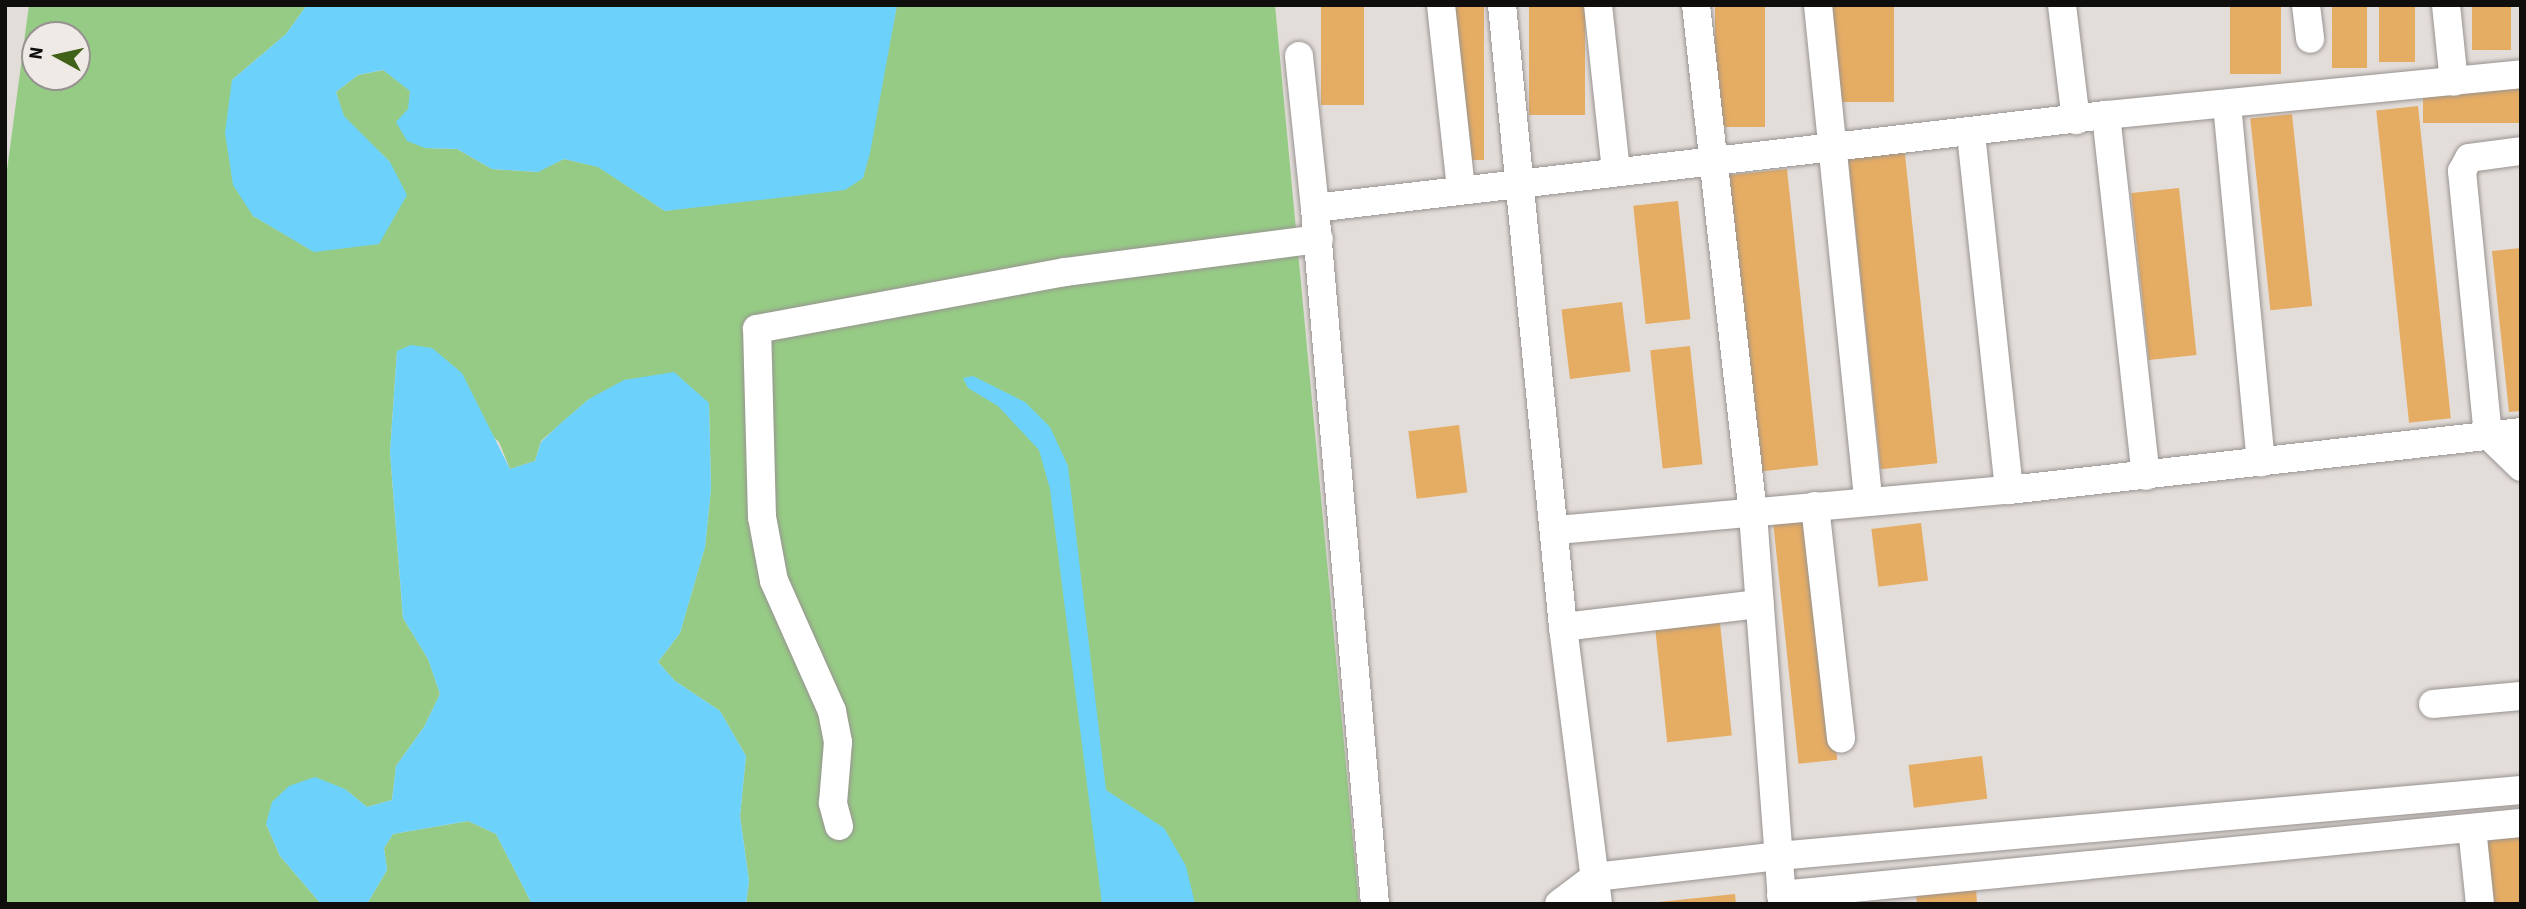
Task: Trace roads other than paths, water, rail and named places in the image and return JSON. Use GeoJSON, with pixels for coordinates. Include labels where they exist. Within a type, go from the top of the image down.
{"type":"FeatureCollection","features":[{"type":"Feature","properties":{"kind":"street"},"geometry":{"type":"LineString","coordinates":[[1441,5],[1461,190]]}},
{"type":"Feature","properties":{"kind":"street"},"geometry":{"type":"LineString","coordinates":[[1503,5],[1557,530],[1563,626],[1596,890]]}},
{"type":"Feature","properties":{"kind":"street"},"geometry":{"type":"LineString","coordinates":[[1598,5],[1616,171]]}},
{"type":"Feature","properties":{"kind":"street"},"geometry":{"type":"LineString","coordinates":[[1696,5],[1754,513],[1782,899],[1911,892],[2521,824]]}},
{"type":"Feature","properties":{"kind":"street"},"geometry":{"type":"LineString","coordinates":[[1818,5],[1868,500]]}},
{"type":"Feature","properties":{"kind":"street"},"geometry":{"type":"LineString","coordinates":[[2062,5],[2077,120]]}},
{"type":"Feature","properties":{"kind":"street"},"geometry":{"type":"LineString","coordinates":[[2306,5],[2310,39]]}},
{"type":"Feature","properties":{"kind":"street"},"geometry":{"type":"LineString","coordinates":[[2445,5],[2454,82]]}},
{"type":"Feature","properties":{"kind":"street"},"geometry":{"type":"LineString","coordinates":[[1299,56],[1319,239],[1375,904]]}},
{"type":"Feature","properties":{"kind":"street"},"geometry":{"type":"LineString","coordinates":[[1315,208],[1616,171],[1970,134],[2106,115],[2521,74]]}},
{"type":"Feature","properties":{"kind":"street"},"geometry":{"type":"LineString","coordinates":[[2227,104],[2261,463]]}},
{"type":"Feature","properties":{"kind":"street"},"geometry":{"type":"LineString","coordinates":[[2106,115],[2146,476]]}},
{"type":"Feature","properties":{"kind":"street"},"geometry":{"type":"LineString","coordinates":[[1970,134],[2009,490]]}},
{"type":"Feature","properties":{"kind":"street"},"geometry":{"type":"LineString","coordinates":[[2521,151],[2469,158],[2462,171],[2488,435],[2521,467]]}},
{"type":"Feature","properties":{"kind":"street"},"geometry":{"type":"LineString","coordinates":[[839,826],[833,803],[838,742],[832,711],[774,581],[762,517],[757,329],[1065,272],[1319,239]]}},
{"type":"Feature","properties":{"kind":"street"},"geometry":{"type":"LineString","coordinates":[[1557,530],[1868,500],[2009,490],[2521,432]]}},
{"type":"Feature","properties":{"kind":"street"},"geometry":{"type":"LineString","coordinates":[[1815,506],[1841,738]]}},
{"type":"Feature","properties":{"kind":"street"},"geometry":{"type":"LineString","coordinates":[[1563,626],[1760,604]]}},
{"type":"Feature","properties":{"kind":"street"},"geometry":{"type":"LineString","coordinates":[[2433,704],[2521,696]]}},
{"type":"Feature","properties":{"kind":"street"},"geometry":{"type":"LineString","coordinates":[[1559,904],[1596,890],[1778,856],[2521,790]]}},
{"type":"Feature","properties":{"kind":"street"},"geometry":{"type":"LineString","coordinates":[[2472,828],[2480,904]]}},
{"type":"Feature","properties":{"kind":"water"},"geometry":{"type":"Polygon","coordinates":[[[307,5],[897,5],[863,178],[845,190],[665,211],[598,167],[564,159],[538,172],[492,169],[457,149],[425,148],[407,141],[396,122],[408,109],[410,91],[383,70],[358,75],[336,92],[344,116],[390,162],[407,195],[379,244],[314,252],[253,216],[233,185],[225,133],[232,80],[286,34],[307,5]]]}},
{"type":"Feature","properties":{"kind":"water"},"geometry":{"type":"Polygon","coordinates":[[[411,345],[432,348],[462,373],[510,469],[535,461],[541,442],[561,423],[589,399],[624,380],[674,372],[709,403],[711,489],[705,547],[680,633],[658,662],[675,681],[720,711],[746,756],[740,816],[749,881],[746,904],[532,904],[496,834],[468,821],[393,834],[384,848],[387,870],[367,904],[321,904],[280,856],[266,824],[272,802],[289,786],[315,777],[345,789],[367,807],[392,800],[396,766],[424,727],[440,694],[428,659],[403,618],[390,452],[397,351],[411,345]]]}},
{"type":"Feature","properties":{"kind":"water"},"geometry":{"type":"Polygon","coordinates":[[[973,376],[1025,402],[1050,427],[1068,466],[1106,790],[1164,828],[1186,866],[1195,904],[1102,904],[1050,489],[1039,450],[998,406],[968,388],[963,378],[973,376]]]}}]}
